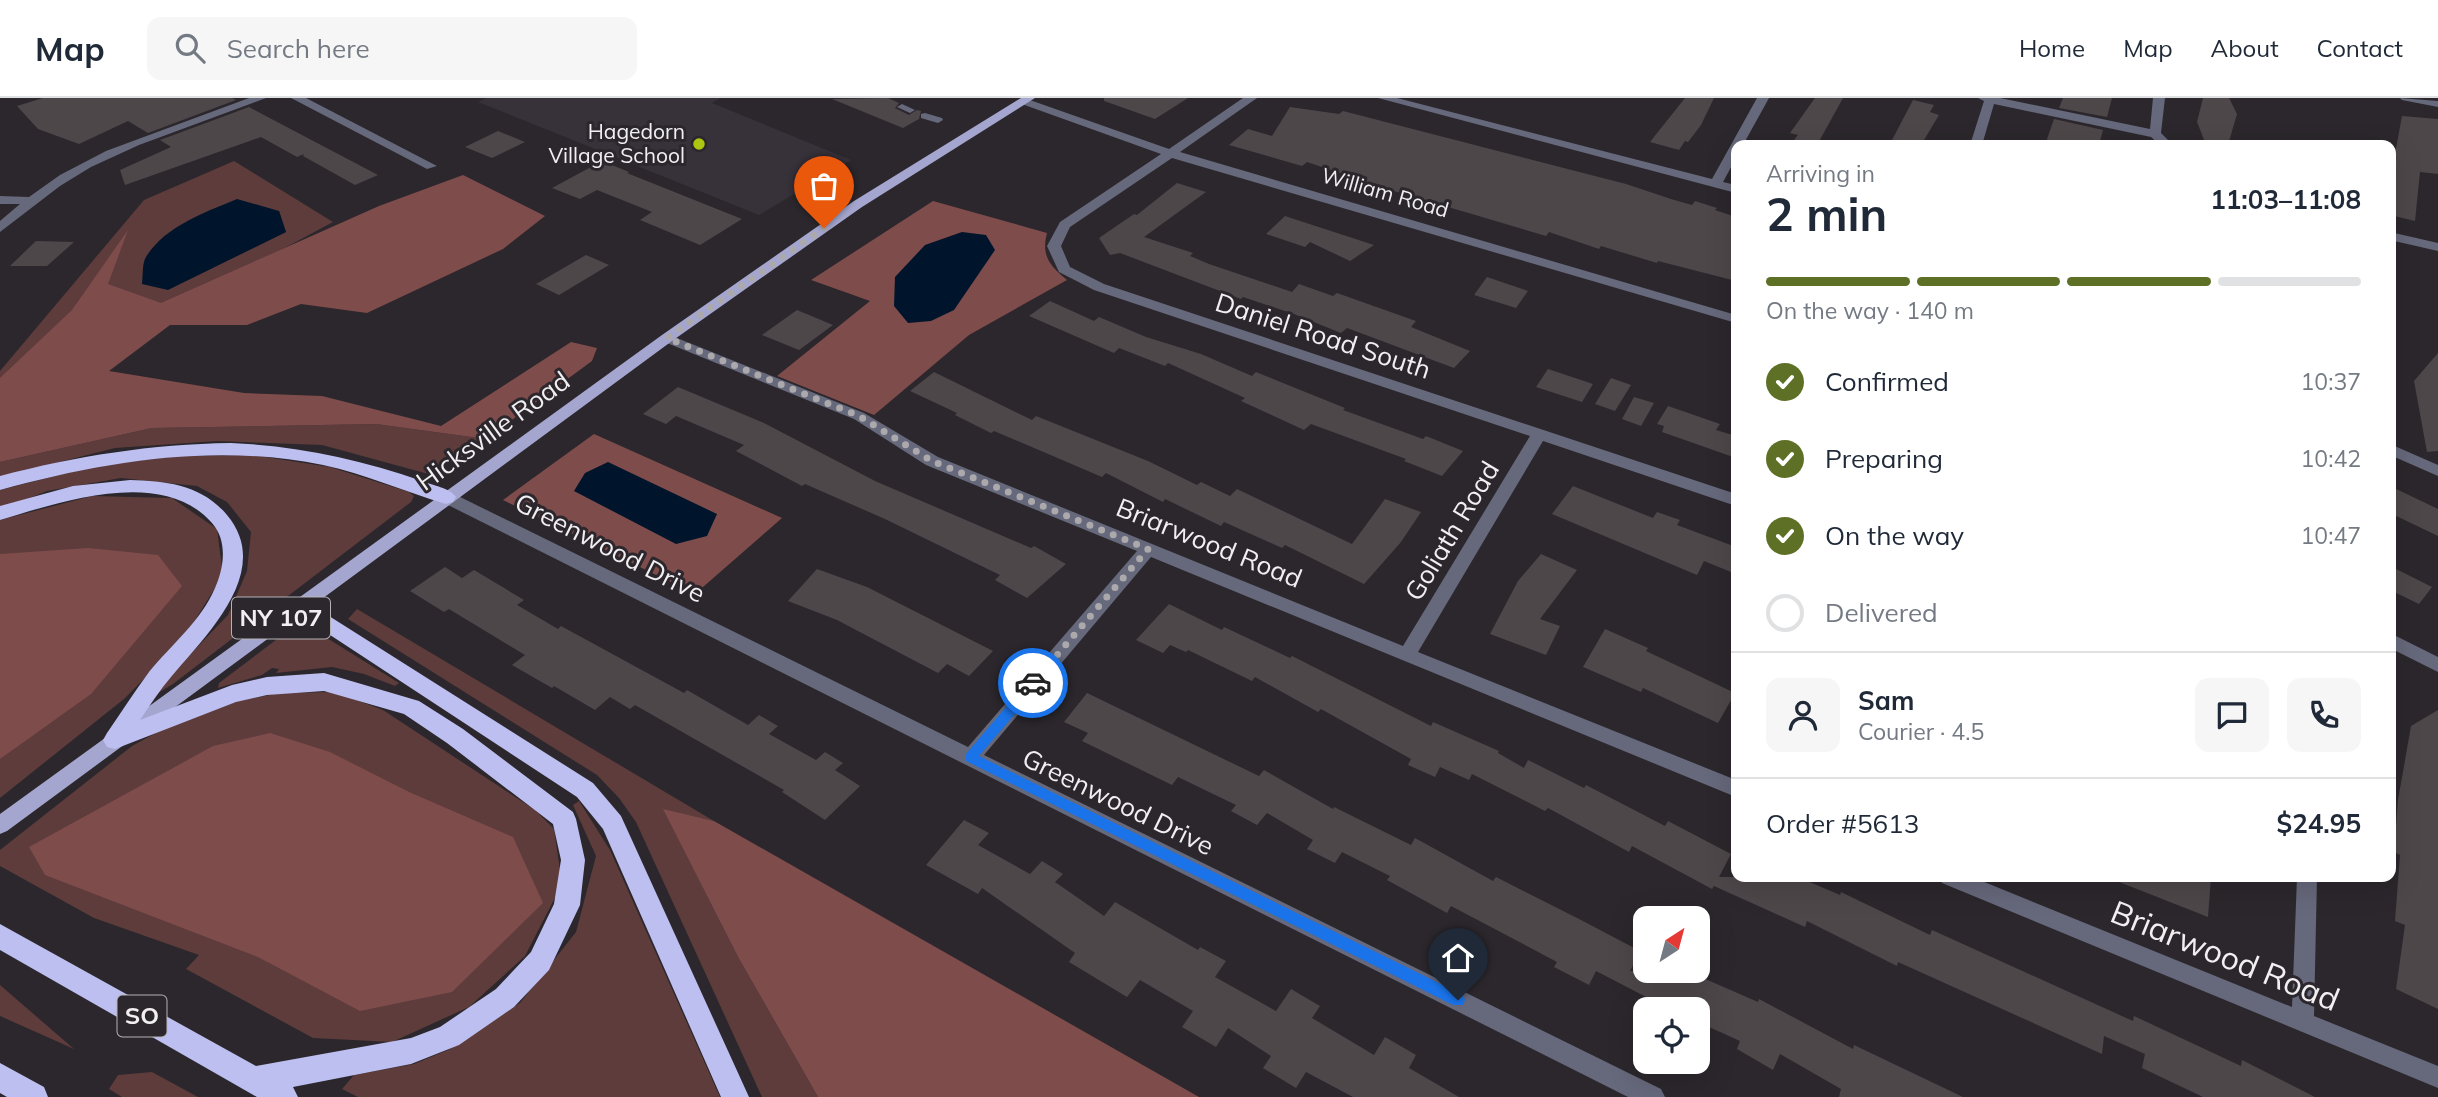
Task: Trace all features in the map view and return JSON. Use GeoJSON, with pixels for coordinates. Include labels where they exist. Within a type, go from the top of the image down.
{"type":"FeatureCollection","features":[{"type":"Feature","properties":{"kind":"highway"},"geometry":{"type":"LineString","coordinates":[[0,483],[106,460],[157,453],[218,450],[309,456],[397,479],[446,497]]}},
{"type":"Feature","properties":{"kind":"highway"},"geometry":{"type":"LineString","coordinates":[[0,513],[42,500],[102,488],[144,487],[172,490],[202,501],[228,527],[234,553],[230,577],[217,606],[163,671],[115,740]]}},
{"type":"Feature","properties":{"kind":"highway"},"geometry":{"type":"LineString","coordinates":[[299,605],[585,790],[612,823],[735,1097]]}},
{"type":"Feature","properties":{"kind":"highway"},"geometry":{"type":"LineString","coordinates":[[115,740],[232,694],[267,686],[324,682],[411,707],[455,736],[564,819],[573,860],[567,905],[540,961],[505,998],[449,1036],[411,1051],[255,1080]]}},
{"type":"Feature","properties":{"kind":"highway","name":"SO"},"geometry":{"type":"LineString","coordinates":[[0,936],[284,1097]]}},
{"type":"Feature","properties":{"kind":"highway"},"geometry":{"type":"LineString","coordinates":[[0,1077],[34,1097]]}},
{"type":"Feature","properties":{"kind":"main road","name":"Hicksville Road"},"geometry":{"type":"LineString","coordinates":[[0,825],[667,338],[858,204],[1026,100]]}},
{"type":"Feature","properties":{"kind":"street"},"geometry":{"type":"LineString","coordinates":[[0,228],[32,201],[82,167],[132,143],[260,98]]}},
{"type":"Feature","properties":{"kind":"street"},"geometry":{"type":"LineString","coordinates":[[297,98],[431,166]]}},
{"type":"Feature","properties":{"kind":"street"},"geometry":{"type":"LineString","coordinates":[[1168,153],[1251,98]]}},
{"type":"Feature","properties":{"kind":"street"},"geometry":{"type":"LineString","coordinates":[[1384,98],[1731,188]]}},
{"type":"Feature","properties":{"kind":"street"},"geometry":{"type":"LineString","coordinates":[[1740,140],[1763,98]]}},
{"type":"Feature","properties":{"kind":"street"},"geometry":{"type":"LineString","coordinates":[[2155,134],[2159,98]]}},
{"type":"Feature","properties":{"kind":"street"},"geometry":{"type":"LineString","coordinates":[[2406,98],[2438,104]]}},
{"type":"Feature","properties":{"kind":"street"},"geometry":{"type":"LineString","coordinates":[[1977,140],[1987,99],[2155,134],[2162,140]]}},
{"type":"Feature","properties":{"kind":"street","name":"William Road"},"geometry":{"type":"LineString","coordinates":[[1026,100],[1168,153],[1731,318]]}},
{"type":"Feature","properties":{"kind":"street","name":"Daniel Road South"},"geometry":{"type":"LineString","coordinates":[[1168,153],[1065,225],[1054,246],[1064,269],[1098,287],[1731,498]]}},
{"type":"Feature","properties":{"kind":"street"},"geometry":{"type":"LineString","coordinates":[[1716,183],[1731,157]]}},
{"type":"Feature","properties":{"kind":"street"},"geometry":{"type":"LineString","coordinates":[[0,200],[32,201]]}},
{"type":"Feature","properties":{"kind":"street"},"geometry":{"type":"LineString","coordinates":[[2396,237],[2438,247]]}},
{"type":"Feature","properties":{"kind":"street","name":"Briarwood Road"},"geometry":{"type":"LineString","coordinates":[[667,338],[859,416],[932,461],[1731,787]]}},
{"type":"Feature","properties":{"kind":"street","name":"Goliath Road"},"geometry":{"type":"LineString","coordinates":[[1407,654],[1539,434]]}},
{"type":"Feature","properties":{"kind":"street"},"geometry":{"type":"LineString","coordinates":[[2396,452],[2438,471]]}},
{"type":"Feature","properties":{"kind":"street","name":"Greenwood Drive"},"geometry":{"type":"LineString","coordinates":[[446,497],[1653,1097]]}},
{"type":"Feature","properties":{"kind":"street"},"geometry":{"type":"LineString","coordinates":[[970,758],[1148,549]]}},
{"type":"Feature","properties":{"kind":"street"},"geometry":{"type":"LineString","coordinates":[[2396,643],[2438,665]]}},
{"type":"Feature","properties":{"kind":"street","name":"Briarwood Road"},"geometry":{"type":"LineString","coordinates":[[1961,882],[2438,1077]]}},
{"type":"Feature","properties":{"kind":"street"},"geometry":{"type":"LineString","coordinates":[[2303,1022],[2307,882]]}},
{"type":"Feature","properties":{"kind":"lane"},"geometry":{"type":"LineString","coordinates":[[925,116],[938,120]]}},
{"type":"Feature","properties":{"kind":"shaded area","name":"Hagedorn Village School"},"geometry":{"type":"Polygon","coordinates":[[[486,98],[721,98],[712,103],[851,160],[759,215],[478,102],[486,98]]]}},
{"type":"Feature","properties":{"kind":"shaded area"},"geometry":{"type":"Polygon","coordinates":[[[234,161],[333,222],[4,399],[0,396],[0,371],[144,200],[234,161]],[[279,211],[168,289],[286,232],[279,211]]]}},
{"type":"Feature","properties":{"kind":"shaded area"},"geometry":{"type":"Polygon","coordinates":[[[463,175],[545,216],[503,249],[367,313],[301,304],[247,325],[170,325],[109,371],[244,393],[322,396],[441,426],[571,342],[597,348],[592,361],[486,439],[376,424],[152,428],[0,462],[0,378],[72,310],[128,230],[108,284],[161,303],[379,206],[463,175]]]}},
{"type":"Feature","properties":{"kind":"shaded area"},"geometry":{"type":"Polygon","coordinates":[[[933,201],[1047,233],[1045,248],[1048,260],[1067,280],[969,335],[874,415],[777,376],[870,301],[811,280],[933,201]]]}},
{"type":"Feature","properties":{"kind":"shaded area"},"geometry":{"type":"Polygon","coordinates":[[[376,424],[486,439],[458,460],[442,466],[441,473],[432,475],[322,445],[217,441],[115,448],[0,477],[0,462],[152,428],[376,424]]]}},
{"type":"Feature","properties":{"kind":"shaded area"},"geometry":{"type":"Polygon","coordinates":[[[594,434],[782,518],[695,594],[503,500],[594,434]]]}},
{"type":"Feature","properties":{"kind":"shaded area"},"geometry":{"type":"Polygon","coordinates":[[[253,455],[330,467],[409,492],[414,496],[411,502],[158,693],[160,686],[228,615],[247,571],[251,532],[227,502],[197,486],[121,478],[47,491],[0,510],[0,490],[91,467],[176,456],[253,455]]]}},
{"type":"Feature","properties":{"kind":"shaded area"},"geometry":{"type":"Polygon","coordinates":[[[92,496],[172,498],[217,529],[223,575],[184,638],[124,699],[0,798],[0,520],[92,496]]]}},
{"type":"Feature","properties":{"kind":"shaded area"},"geometry":{"type":"Polygon","coordinates":[[[88,548],[158,555],[182,586],[91,694],[0,759],[0,554],[88,548]]]}},
{"type":"Feature","properties":{"kind":"shaded area"},"geometry":{"type":"Polygon","coordinates":[[[357,609],[714,821],[664,810],[738,957],[818,1097],[762,1097],[636,822],[619,798],[597,775],[348,619],[357,609]]]}},
{"type":"Feature","properties":{"kind":"shaded area"},"geometry":{"type":"Polygon","coordinates":[[[303,623],[399,683],[395,686],[364,674],[332,667],[276,673],[279,669],[272,668],[262,675],[218,688],[219,683],[297,624],[303,623]]]}},
{"type":"Feature","properties":{"kind":"shaded area"},"geometry":{"type":"Polygon","coordinates":[[[335,692],[383,710],[535,810],[554,829],[562,884],[525,956],[469,1007],[392,1042],[313,1038],[186,969],[199,955],[94,918],[0,866],[0,850],[132,746],[163,729],[238,701],[279,693],[335,692]]]}},
{"type":"Feature","properties":{"kind":"shaded area"},"geometry":{"type":"Polygon","coordinates":[[[270,733],[330,752],[409,792],[513,837],[543,903],[452,992],[360,1011],[258,957],[45,875],[29,847],[213,746],[270,733]]]}},
{"type":"Feature","properties":{"kind":"shaded area"},"geometry":{"type":"Polygon","coordinates":[[[579,801],[610,850],[720,1097],[358,1097],[342,1089],[354,1075],[414,1064],[448,1050],[520,1003],[576,932],[596,856],[573,805],[579,801]]]}},
{"type":"Feature","properties":{"kind":"shaded area"},"geometry":{"type":"Polygon","coordinates":[[[663,809],[714,821],[1199,1097],[818,1097],[738,957],[663,809]]]}},
{"type":"Feature","properties":{"kind":"shaded area"},"geometry":{"type":"Polygon","coordinates":[[[0,985],[74,1049],[0,1016],[0,985]]]}},
{"type":"Feature","properties":{"kind":"shaded area"},"geometry":{"type":"Polygon","coordinates":[[[152,1072],[198,1097],[122,1097],[109,1089],[118,1075],[152,1072]]]}},
{"type":"Feature","properties":{"kind":"water"},"geometry":{"type":"Polygon","coordinates":[[[237,199],[279,211],[286,232],[168,290],[142,284],[145,260],[164,237],[187,221],[237,199]]]}},
{"type":"Feature","properties":{"kind":"water"},"geometry":{"type":"Polygon","coordinates":[[[962,232],[986,235],[995,250],[954,310],[931,321],[908,323],[894,306],[895,277],[925,245],[962,232]]]}},
{"type":"Feature","properties":{"kind":"water"},"geometry":{"type":"Polygon","coordinates":[[[608,462],[717,514],[707,536],[676,544],[574,491],[585,473],[608,462]]]}},
{"type":"Feature","properties":{"kind":"building"},"geometry":{"type":"Polygon","coordinates":[[[43,98],[236,100],[148,133],[128,121],[79,144],[38,129],[17,106],[43,98]]]}},
{"type":"Feature","properties":{"kind":"building"},"geometry":{"type":"Polygon","coordinates":[[[888,98],[899,103],[895,108],[909,115],[917,110],[921,111],[919,119],[903,128],[832,99],[888,98]]]}},
{"type":"Feature","properties":{"kind":"building"},"geometry":{"type":"Polygon","coordinates":[[[1104,98],[1188,98],[1155,119],[1104,101],[1104,98]]]}},
{"type":"Feature","properties":{"kind":"building"},"geometry":{"type":"Polygon","coordinates":[[[1685,98],[1714,98],[1701,125],[1688,142],[1685,141],[1679,150],[1650,142],[1685,98]]]}},
{"type":"Feature","properties":{"kind":"building"},"geometry":{"type":"Polygon","coordinates":[[[1815,98],[1843,98],[1820,140],[1794,140],[1798,135],[1790,133],[1815,98]]]}},
{"type":"Feature","properties":{"kind":"building"},"geometry":{"type":"Polygon","coordinates":[[[2063,98],[2112,98],[2107,117],[2059,108],[2063,98]]]}},
{"type":"Feature","properties":{"kind":"building"},"geometry":{"type":"Polygon","coordinates":[[[2203,98],[2229,98],[2237,114],[2229,140],[2204,140],[2197,122],[2203,98]]]}},
{"type":"Feature","properties":{"kind":"building"},"geometry":{"type":"Polygon","coordinates":[[[1913,100],[1934,105],[1930,112],[1939,115],[1924,140],[1892,140],[1913,100]]]}},
{"type":"Feature","properties":{"kind":"building"},"geometry":{"type":"Polygon","coordinates":[[[249,107],[378,175],[355,185],[303,156],[304,154],[297,157],[261,137],[125,185],[120,170],[171,147],[160,140],[249,107]]]}},
{"type":"Feature","properties":{"kind":"building"},"geometry":{"type":"Polygon","coordinates":[[[1290,107],[1339,114],[1343,111],[1626,184],[1692,205],[1695,201],[1731,215],[1731,280],[1658,261],[1657,263],[1601,246],[1599,249],[1549,232],[1546,236],[1307,162],[1302,166],[1229,145],[1248,129],[1272,136],[1290,107]]]}},
{"type":"Feature","properties":{"kind":"building"},"geometry":{"type":"Polygon","coordinates":[[[2402,116],[2438,119],[2438,174],[2420,172],[2415,221],[2396,216],[2396,149],[2402,116]]]}},
{"type":"Feature","properties":{"kind":"building"},"geometry":{"type":"Polygon","coordinates":[[[2054,119],[2103,130],[2100,140],[2047,140],[2054,119]]]}},
{"type":"Feature","properties":{"kind":"building"},"geometry":{"type":"Polygon","coordinates":[[[498,131],[525,142],[492,158],[465,147],[498,131]]]}},
{"type":"Feature","properties":{"kind":"building"},"geometry":{"type":"Polygon","coordinates":[[[602,161],[742,219],[700,245],[640,220],[652,212],[597,190],[580,199],[552,188],[602,161]]]}},
{"type":"Feature","properties":{"kind":"building"},"geometry":{"type":"Polygon","coordinates":[[[1177,183],[1206,192],[1144,237],[1193,253],[1190,256],[1209,264],[1292,292],[1299,284],[1333,296],[1337,293],[1416,321],[1411,327],[1470,351],[1454,368],[1347,328],[1341,333],[1294,314],[1243,297],[1241,299],[1120,253],[1110,255],[1099,238],[1134,214],[1137,215],[1177,183]]]}},
{"type":"Feature","properties":{"kind":"building"},"geometry":{"type":"Polygon","coordinates":[[[1285,216],[1374,245],[1350,261],[1310,242],[1305,247],[1266,234],[1285,216]]]}},
{"type":"Feature","properties":{"kind":"building"},"geometry":{"type":"Polygon","coordinates":[[[36,241],[74,242],[47,266],[10,266],[36,241]]]}},
{"type":"Feature","properties":{"kind":"building"},"geometry":{"type":"Polygon","coordinates":[[[586,255],[609,265],[559,295],[536,284],[586,255]]]}},
{"type":"Feature","properties":{"kind":"building"},"geometry":{"type":"Polygon","coordinates":[[[1487,277],[1528,291],[1516,308],[1474,295],[1487,277]]]}},
{"type":"Feature","properties":{"kind":"building"},"geometry":{"type":"Polygon","coordinates":[[[1050,301],[1094,321],[1099,317],[1146,337],[1201,354],[1252,376],[1256,372],[1345,408],[1343,410],[1423,439],[1426,436],[1463,451],[1442,476],[1404,461],[1406,459],[1311,424],[1304,430],[1241,401],[1245,398],[1168,363],[1165,366],[1119,348],[1114,353],[1029,316],[1050,301]]]}},
{"type":"Feature","properties":{"kind":"building"},"geometry":{"type":"Polygon","coordinates":[[[797,310],[833,325],[799,350],[762,335],[797,310]]]}},
{"type":"Feature","properties":{"kind":"building"},"geometry":{"type":"Polygon","coordinates":[[[2438,353],[2438,451],[2427,452],[2414,381],[2438,353]]]}},
{"type":"Feature","properties":{"kind":"building"},"geometry":{"type":"Polygon","coordinates":[[[1548,369],[1593,384],[1582,402],[1536,387],[1548,369]]]}},
{"type":"Feature","properties":{"kind":"building"},"geometry":{"type":"Polygon","coordinates":[[[934,372],[1032,420],[1036,416],[1148,461],[1197,485],[1201,482],[1230,496],[1237,489],[1352,544],[1385,499],[1421,512],[1401,542],[1364,584],[1285,545],[1282,548],[1224,522],[1221,526],[1165,499],[1163,502],[1106,473],[1102,477],[994,431],[991,433],[955,415],[957,413],[910,391],[934,372]]]}},
{"type":"Feature","properties":{"kind":"building"},"geometry":{"type":"Polygon","coordinates":[[[1611,378],[1631,385],[1615,411],[1595,404],[1611,378]]]}},
{"type":"Feature","properties":{"kind":"building"},"geometry":{"type":"Polygon","coordinates":[[[678,387],[764,423],[875,481],[1031,548],[1034,546],[1066,564],[1027,598],[995,580],[1000,575],[885,519],[805,484],[802,486],[736,451],[744,445],[676,416],[666,424],[643,414],[678,387]]]}},
{"type":"Feature","properties":{"kind":"building"},"geometry":{"type":"Polygon","coordinates":[[[1634,397],[1654,403],[1641,426],[1622,419],[1634,397]]]}},
{"type":"Feature","properties":{"kind":"building"},"geometry":{"type":"Polygon","coordinates":[[[1668,406],[1720,424],[1716,430],[1731,434],[1731,456],[1662,432],[1664,426],[1657,424],[1668,406]]]}},
{"type":"Feature","properties":{"kind":"building"},"geometry":{"type":"Polygon","coordinates":[[[1573,486],[1653,518],[1657,512],[1680,520],[1677,525],[1731,545],[1731,572],[1704,561],[1697,575],[1552,514],[1573,486]]]}},
{"type":"Feature","properties":{"kind":"building"},"geometry":{"type":"Polygon","coordinates":[[[2396,489],[2438,509],[2438,536],[2396,516],[2396,489]]]}},
{"type":"Feature","properties":{"kind":"building"},"geometry":{"type":"Polygon","coordinates":[[[1541,554],[1577,570],[1540,619],[1560,626],[1546,655],[1490,634],[1518,581],[1541,554]]]}},
{"type":"Feature","properties":{"kind":"building"},"geometry":{"type":"Polygon","coordinates":[[[445,567],[462,578],[474,570],[524,600],[517,605],[558,629],[561,626],[684,693],[687,690],[748,725],[759,715],[778,726],[769,734],[816,760],[825,752],[843,763],[835,770],[860,786],[825,820],[782,792],[784,790],[635,705],[630,709],[610,697],[595,710],[554,686],[552,688],[512,665],[525,655],[449,609],[444,612],[410,591],[445,567]]]}},
{"type":"Feature","properties":{"kind":"building"},"geometry":{"type":"Polygon","coordinates":[[[817,569],[867,587],[993,651],[969,676],[947,664],[938,673],[837,620],[788,601],[817,569]]]}},
{"type":"Feature","properties":{"kind":"building"},"geometry":{"type":"Polygon","coordinates":[[[2396,569],[2432,587],[2419,604],[2396,593],[2396,569]]]}},
{"type":"Feature","properties":{"kind":"building"},"geometry":{"type":"Polygon","coordinates":[[[1169,604],[1222,630],[1224,627],[1290,658],[1292,656],[1431,726],[1433,722],[1499,751],[1498,753],[1524,768],[1528,760],[1584,788],[1586,785],[1665,826],[1668,821],[1731,854],[1719,877],[1731,877],[1731,882],[1810,882],[1840,895],[1841,892],[1930,935],[1932,930],[2133,1021],[2134,1016],[2241,1066],[2242,1060],[2315,1097],[2203,1097],[2142,1068],[2145,1054],[2104,1036],[2102,1054],[1898,962],[1897,966],[1807,921],[1805,927],[1714,886],[1712,889],[1632,846],[1629,852],[1548,808],[1545,811],[1472,774],[1469,780],[1440,767],[1435,777],[1408,765],[1411,759],[1321,709],[1318,712],[1255,677],[1252,681],[1188,650],[1186,652],[1170,645],[1163,653],[1136,640],[1169,604]]]}},
{"type":"Feature","properties":{"kind":"building"},"geometry":{"type":"Polygon","coordinates":[[[1605,629],[1731,691],[1731,700],[1718,723],[1643,688],[1641,692],[1583,667],[1605,629]]]}},
{"type":"Feature","properties":{"kind":"building"},"geometry":{"type":"Polygon","coordinates":[[[1087,693],[1259,776],[1264,770],[1333,809],[1334,807],[1411,845],[1415,838],[1493,881],[1496,877],[1633,947],[1633,965],[1630,971],[1633,971],[1633,984],[1710,984],[1710,981],[1758,1002],[1759,999],[1853,1049],[1854,1045],[1963,1097],[1839,1097],[1841,1089],[1780,1054],[1773,1070],[1737,1049],[1740,1041],[1710,1027],[1710,997],[1646,997],[1596,971],[1589,985],[1554,967],[1557,962],[1451,906],[1447,913],[1387,880],[1390,876],[1342,852],[1335,863],[1307,849],[1313,840],[1267,813],[1257,825],[1231,811],[1236,805],[1178,777],[1172,785],[1082,741],[1088,733],[1064,722],[1087,693]]]}},
{"type":"Feature","properties":{"kind":"building"},"geometry":{"type":"Polygon","coordinates":[[[2438,710],[2438,1009],[2396,989],[2405,925],[2395,921],[2400,855],[2396,853],[2396,826],[2411,726],[2438,710]]]}},
{"type":"Feature","properties":{"kind":"building"},"geometry":{"type":"Polygon","coordinates":[[[964,820],[989,833],[978,845],[1030,874],[1042,861],[1063,874],[1055,882],[1104,916],[1115,902],[1198,950],[1200,947],[1226,961],[1215,977],[1276,1011],[1291,989],[1320,1006],[1312,1018],[1374,1055],[1385,1037],[1416,1055],[1409,1068],[1459,1097],[1353,1097],[1306,1072],[1296,1088],[1263,1068],[1271,1056],[1228,1028],[1216,1047],[1182,1027],[1193,1011],[1140,980],[1127,997],[1069,962],[1075,953],[982,888],[978,894],[926,865],[964,820]]]}},
{"type":"Feature","properties":{"kind":"building"},"geometry":{"type":"Polygon","coordinates":[[[2119,882],[2211,882],[2208,917],[2119,882]]]}},
{"type":"Feature","properties":{"kind":"way so far"},"geometry":{"type":"LineString","coordinates":[[824,228],[667,338],[859,416],[932,461],[1148,549],[1033,683]]}},
{"type":"Feature","properties":{"kind":"place","name":"Hagedorn Village School"},"geometry":{"type":"Point","coordinates":[699,144]}},
{"type":"Feature","properties":{"kind":"route"},"geometry":{"type":"LineString","coordinates":[[1033,683],[970,758],[1458,1000]]}}]}
